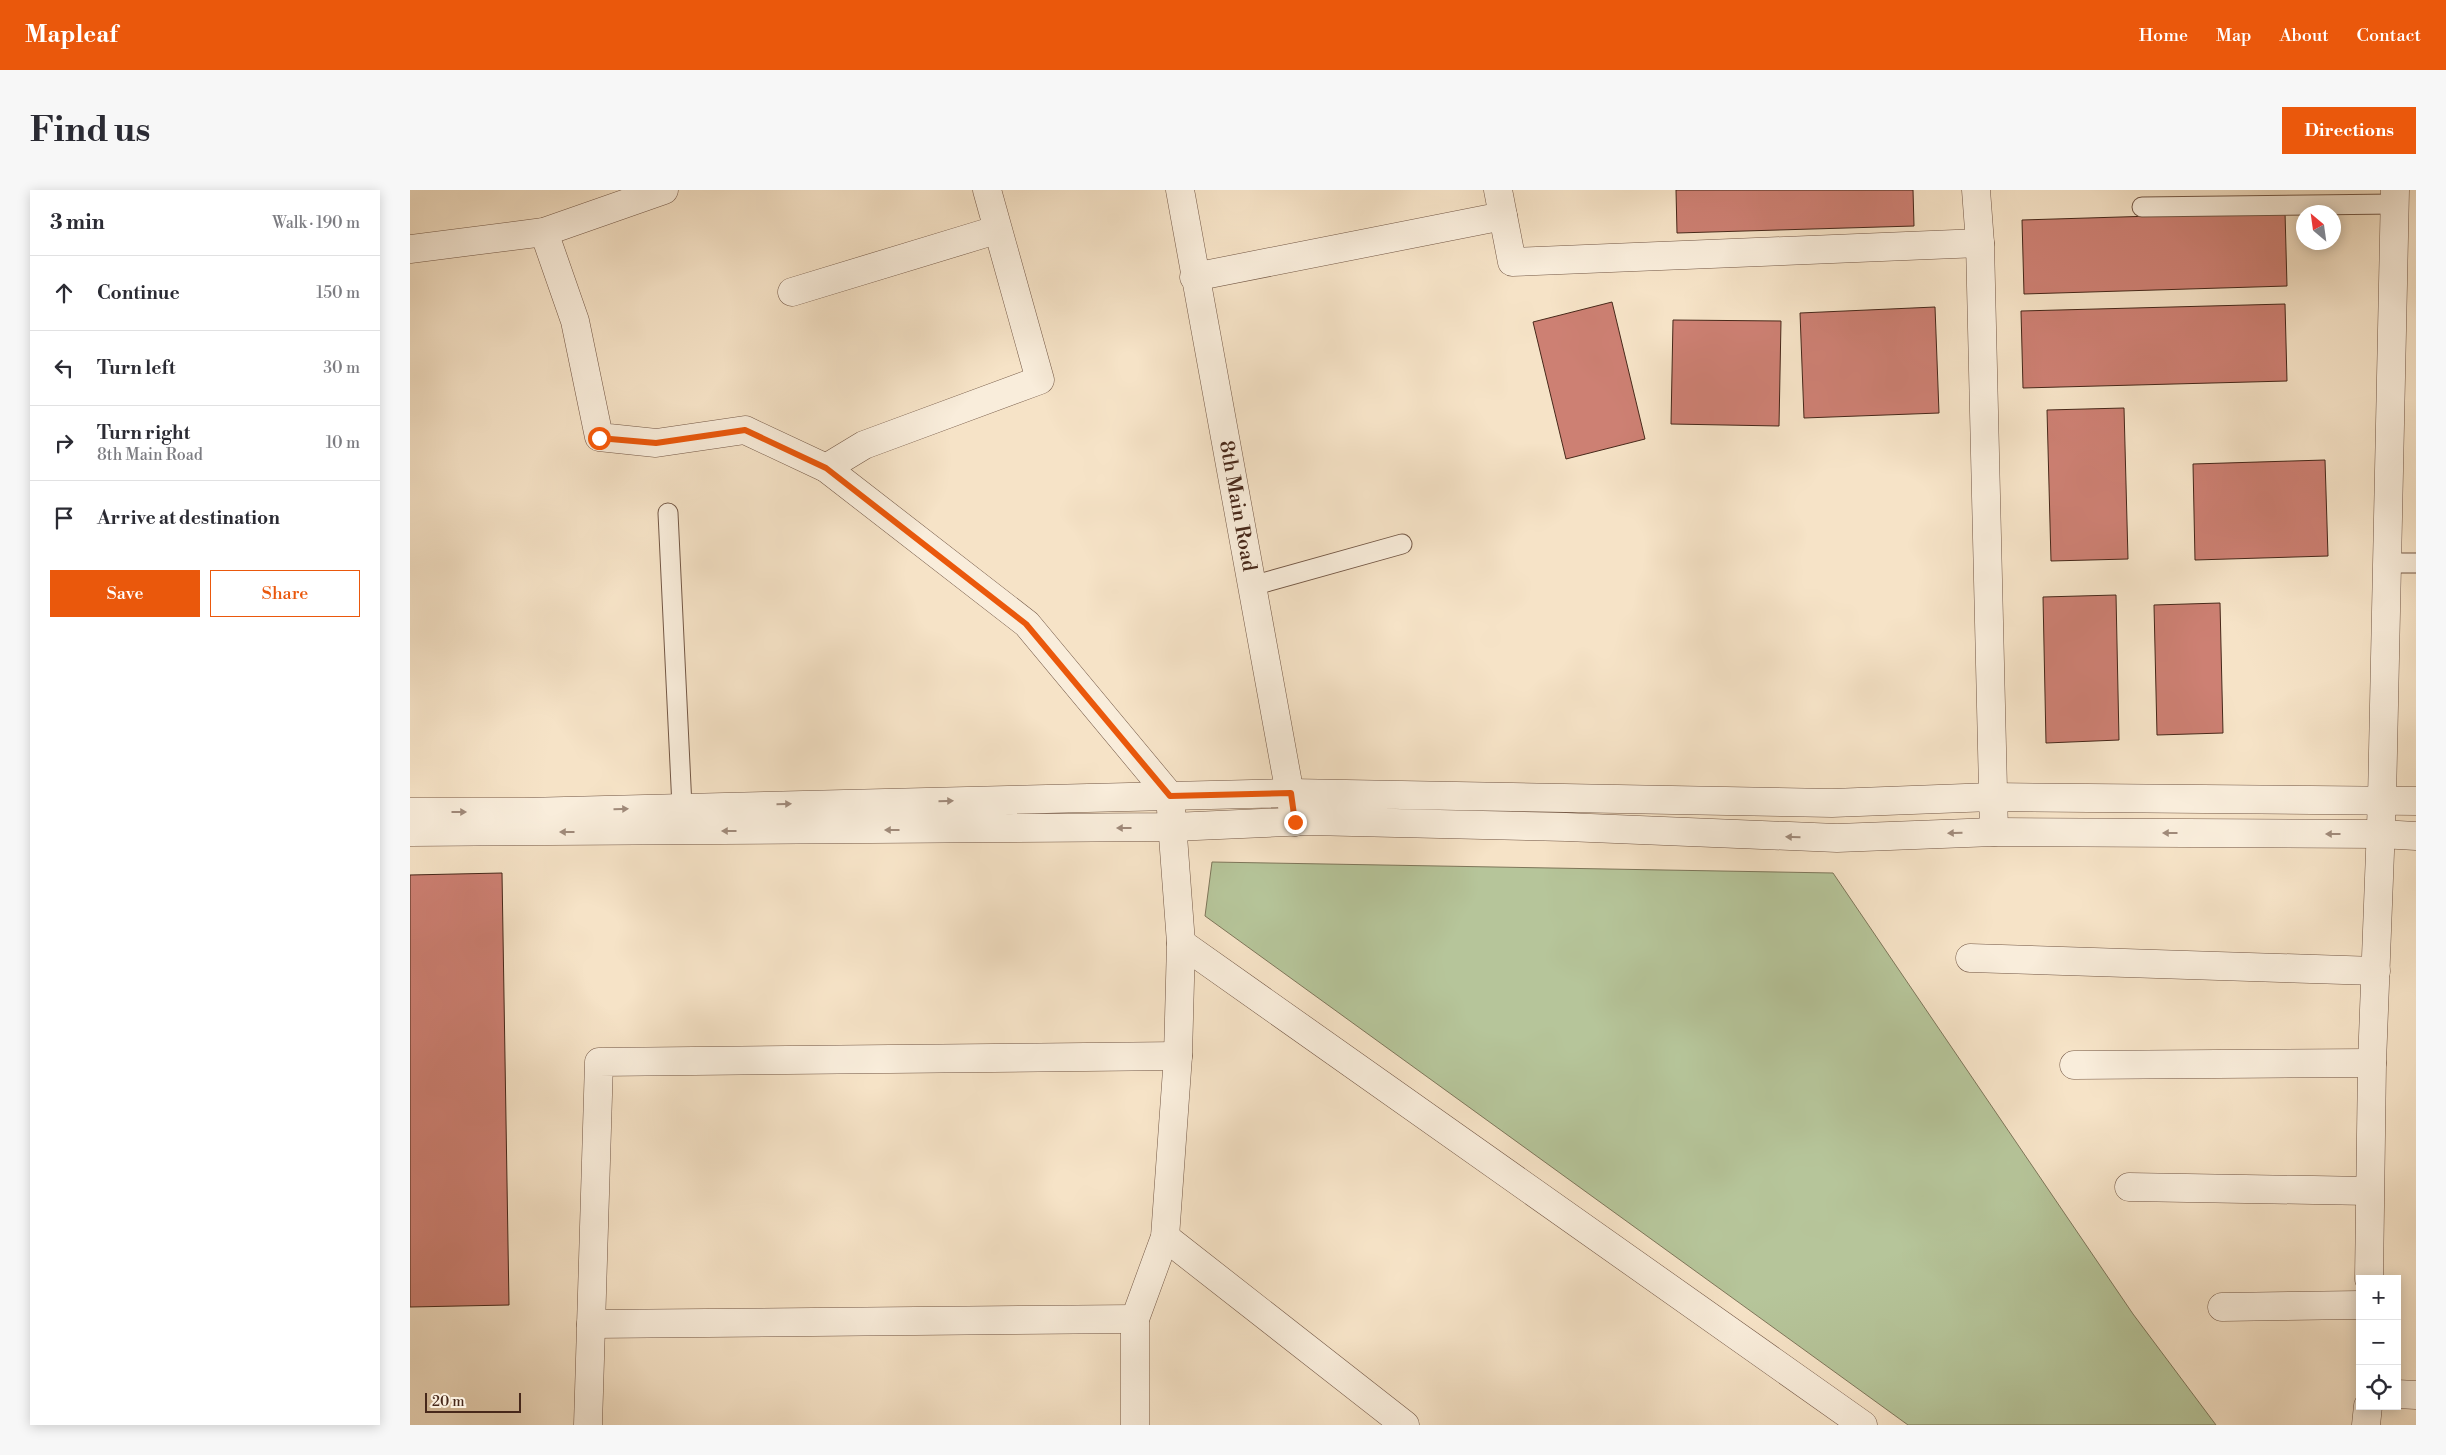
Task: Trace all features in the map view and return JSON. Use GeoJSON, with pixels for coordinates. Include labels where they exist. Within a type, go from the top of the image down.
{"type":"FeatureCollection","features":[{"type":"Feature","properties":{"kind":"street"},"geometry":{"type":"LineString","coordinates":[[410,249],[544,232],[664,190]]}},
{"type":"Feature","properties":{"kind":"street"},"geometry":{"type":"LineString","coordinates":[[826,468],[864,445],[1040,380],[996,230],[987,190]]}},
{"type":"Feature","properties":{"kind":"street","name":"8th Main Road"},"geometry":{"type":"LineString","coordinates":[[1180,190],[1194,277],[1295,822]]}},
{"type":"Feature","properties":{"kind":"street"},"geometry":{"type":"LineString","coordinates":[[1498,190],[1512,262],[1980,243]]}},
{"type":"Feature","properties":{"kind":"street"},"geometry":{"type":"LineString","coordinates":[[1976,190],[1980,243],[1994,832]]}},
{"type":"Feature","properties":{"kind":"street"},"geometry":{"type":"LineString","coordinates":[[2369,1275],[2372,1063],[2382,799],[2395,197]]}},
{"type":"Feature","properties":{"kind":"street"},"geometry":{"type":"LineString","coordinates":[[1194,277],[1504,216]]}},
{"type":"Feature","properties":{"kind":"street"},"geometry":{"type":"LineString","coordinates":[[792,292],[996,230]]}},
{"type":"Feature","properties":{"kind":"street"},"geometry":{"type":"LineString","coordinates":[[544,232],[575,321],[599,438],[656,443],[745,430],[826,468],[1026,624],[1170,796],[1181,943],[1178,1056],[1166,1237],[1135,1319],[1135,1425]]}},
{"type":"Feature","properties":{"kind":"street"},"geometry":{"type":"LineString","coordinates":[[410,812],[525,812],[682,806],[1291,793],[1832,803],[1992,797],[2382,799],[2416,801]]}},
{"type":"Feature","properties":{"kind":"street"},"geometry":{"type":"LineString","coordinates":[[1566,827],[1567,798]]}},
{"type":"Feature","properties":{"kind":"street"},"geometry":{"type":"LineString","coordinates":[[410,832],[1173,828],[1295,822],[1566,827],[1837,838],[1994,832],[2381,834],[2416,836]]}},
{"type":"Feature","properties":{"kind":"street"},"geometry":{"type":"LineString","coordinates":[[1181,943],[1863,1425]]}},
{"type":"Feature","properties":{"kind":"street"},"geometry":{"type":"LineString","coordinates":[[1970,958],[2376,972]]}},
{"type":"Feature","properties":{"kind":"street"},"geometry":{"type":"LineString","coordinates":[[588,1425],[598,1062],[1178,1056]]}},
{"type":"Feature","properties":{"kind":"street"},"geometry":{"type":"LineString","coordinates":[[2074,1065],[2372,1063]]}},
{"type":"Feature","properties":{"kind":"street"},"geometry":{"type":"LineString","coordinates":[[2129,1187],[2369,1191]]}},
{"type":"Feature","properties":{"kind":"street"},"geometry":{"type":"LineString","coordinates":[[1166,1237],[1404,1425]]}},
{"type":"Feature","properties":{"kind":"street"},"geometry":{"type":"LineString","coordinates":[[2222,1307],[2356,1305]]}},
{"type":"Feature","properties":{"kind":"street"},"geometry":{"type":"LineString","coordinates":[[591,1324],[1135,1319]]}},
{"type":"Feature","properties":{"kind":"street"},"geometry":{"type":"LineString","coordinates":[[2401,1394],[2416,1395]]}},
{"type":"Feature","properties":{"kind":"street"},"geometry":{"type":"LineString","coordinates":[[2366,1425],[2368,1410]]}},
{"type":"Feature","properties":{"kind":"lane"},"geometry":{"type":"LineString","coordinates":[[2142,206],[2395,197]]}},
{"type":"Feature","properties":{"kind":"lane"},"geometry":{"type":"LineString","coordinates":[[668,513],[682,806]]}},
{"type":"Feature","properties":{"kind":"lane"},"geometry":{"type":"LineString","coordinates":[[1252,586],[1402,544]]}},
{"type":"Feature","properties":{"kind":"lane"},"geometry":{"type":"LineString","coordinates":[[2386,563],[2416,563]]}},
{"type":"Feature","properties":{"kind":"green space"},"geometry":{"type":"Polygon","coordinates":[[[1212,862],[1833,873],[2133,1314],[2216,1425],[1908,1425],[1205,916],[1212,862]]]}},
{"type":"Feature","properties":{"kind":"building"},"geometry":{"type":"Polygon","coordinates":[[[1676,190],[1913,190],[1914,226],[1677,233],[1676,190]]]}},
{"type":"Feature","properties":{"kind":"building"},"geometry":{"type":"Polygon","coordinates":[[[2285,212],[2287,286],[2024,294],[2022,220],[2285,212]]]}},
{"type":"Feature","properties":{"kind":"building"},"geometry":{"type":"Polygon","coordinates":[[[1612,302],[1645,439],[1566,459],[1533,322],[1612,302]]]}},
{"type":"Feature","properties":{"kind":"building"},"geometry":{"type":"Polygon","coordinates":[[[2285,304],[2287,381],[2023,388],[2021,311],[2285,304]]]}},
{"type":"Feature","properties":{"kind":"building"},"geometry":{"type":"Polygon","coordinates":[[[1935,307],[1939,413],[1804,418],[1800,313],[1935,307]]]}},
{"type":"Feature","properties":{"kind":"building"},"geometry":{"type":"Polygon","coordinates":[[[1673,320],[1781,321],[1779,426],[1671,424],[1673,320]]]}},
{"type":"Feature","properties":{"kind":"building"},"geometry":{"type":"Polygon","coordinates":[[[2124,408],[2128,559],[2051,561],[2047,410],[2124,408]]]}},
{"type":"Feature","properties":{"kind":"building"},"geometry":{"type":"Polygon","coordinates":[[[2325,460],[2328,556],[2195,560],[2193,464],[2325,460]]]}},
{"type":"Feature","properties":{"kind":"building"},"geometry":{"type":"Polygon","coordinates":[[[2116,595],[2119,740],[2046,743],[2043,597],[2116,595]]]}},
{"type":"Feature","properties":{"kind":"building"},"geometry":{"type":"Polygon","coordinates":[[[2220,603],[2223,733],[2157,735],[2154,605],[2220,603]]]}},
{"type":"Feature","properties":{"kind":"building"},"geometry":{"type":"Polygon","coordinates":[[[502,873],[509,1305],[410,1307],[410,875],[502,873]]]}},
{"type":"Feature","properties":{"kind":"route"},"geometry":{"type":"LineString","coordinates":[[599,438],[656,443],[745,430],[826,468],[1026,624],[1170,796],[1291,793],[1295,822]]}}]}
